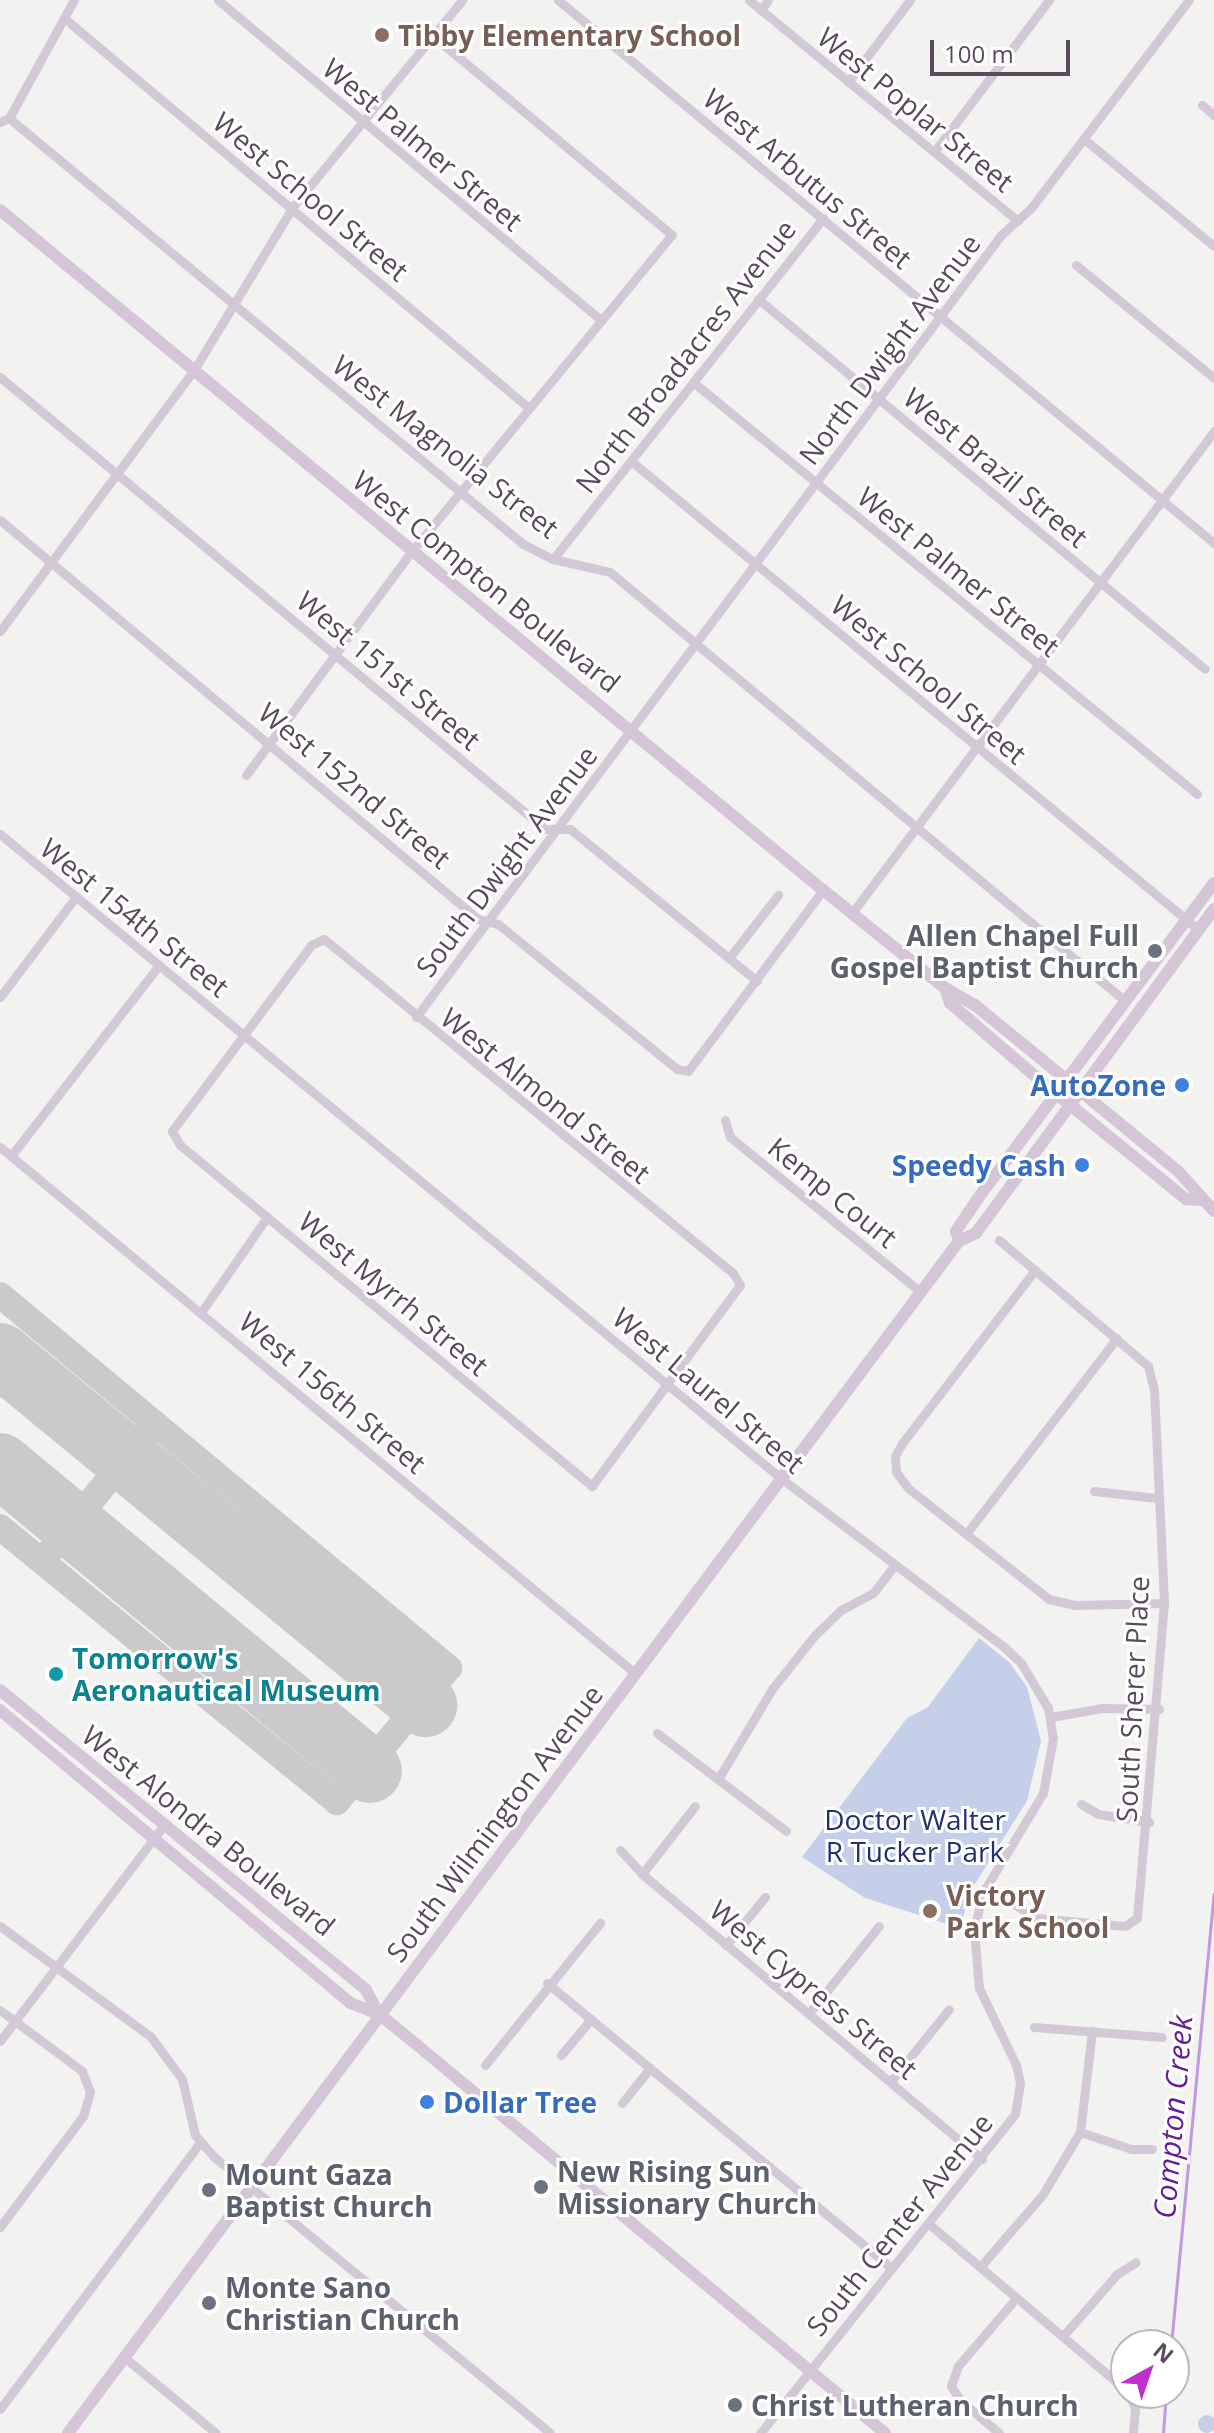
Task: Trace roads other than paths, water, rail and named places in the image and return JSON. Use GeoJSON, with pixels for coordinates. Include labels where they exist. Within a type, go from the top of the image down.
{"type":"FeatureCollection","features":[{"type":"Feature","properties":{"kind":"main road","name":"West Compton Boulevard"},"geometry":{"type":"LineString","coordinates":[[0,210],[823,890],[945,988],[975,1005],[1178,1171],[1200,1200],[1214,1211]]}},
{"type":"Feature","properties":{"kind":"main road","name":"South Wilmington Avenue"},"geometry":{"type":"LineString","coordinates":[[959,1241],[956,1231],[976,1201],[1214,883]]}},
{"type":"Feature","properties":{"kind":"main road","name":"South Wilmington Avenue"},"geometry":{"type":"LineString","coordinates":[[68,2433],[959,1241],[976,1233],[1214,909]]}},
{"type":"Feature","properties":{"kind":"main road","name":"West Compton Boulevard"},"geometry":{"type":"LineString","coordinates":[[945,988],[950,1003],[1056,1093],[1186,1199],[1200,1200]]}},
{"type":"Feature","properties":{"kind":"main road","name":"West Alondra Boulevard"},"geometry":{"type":"LineString","coordinates":[[0,1690],[366,1990],[379,2014]]}},
{"type":"Feature","properties":{"kind":"main road","name":"West Alondra Boulevard"},"geometry":{"type":"LineString","coordinates":[[0,1710],[350,2003],[379,2014],[885,2433]]}},
{"type":"Feature","properties":{"kind":"street"},"geometry":{"type":"LineString","coordinates":[[4,120],[74,0]]}},
{"type":"Feature","properties":{"kind":"street","name":"West Palmer Street"},"geometry":{"type":"LineString","coordinates":[[218,0],[602,321]]}},
{"type":"Feature","properties":{"kind":"street"},"geometry":{"type":"LineString","coordinates":[[0,631],[194,370],[292,208],[462,0]]}},
{"type":"Feature","properties":{"kind":"street","name":"West Arbutus Street"},"geometry":{"type":"LineString","coordinates":[[558,0],[1214,543]]}},
{"type":"Feature","properties":{"kind":"street","name":"West Poplar Street"},"geometry":{"type":"LineString","coordinates":[[749,0],[1018,221]]}},
{"type":"Feature","properties":{"kind":"street"},"geometry":{"type":"LineString","coordinates":[[761,10],[768,0]]}},
{"type":"Feature","properties":{"kind":"street"},"geometry":{"type":"LineString","coordinates":[[848,82],[910,0]]}},
{"type":"Feature","properties":{"kind":"street"},"geometry":{"type":"LineString","coordinates":[[934,152],[1049,0]]}},
{"type":"Feature","properties":{"kind":"street","name":"North Dwight Avenue"},"geometry":{"type":"LineString","coordinates":[[633,731],[1001,235],[1018,221],[1084,139],[1189,0]]}},
{"type":"Feature","properties":{"kind":"street","name":"West School Street"},"geometry":{"type":"LineString","coordinates":[[64,18],[529,408]]}},
{"type":"Feature","properties":{"kind":"street"},"geometry":{"type":"LineString","coordinates":[[246,775],[412,551],[672,235],[433,36]]}},
{"type":"Feature","properties":{"kind":"street"},"geometry":{"type":"LineString","coordinates":[[1202,105],[1214,115]]}},
{"type":"Feature","properties":{"kind":"street","name":"West Magnolia Street"},"geometry":{"type":"LineString","coordinates":[[4,120],[235,304],[523,544],[553,559],[610,572],[1125,1001]]}},
{"type":"Feature","properties":{"kind":"street"},"geometry":{"type":"LineString","coordinates":[[1084,139],[1214,246]]}},
{"type":"Feature","properties":{"kind":"street","name":"North Broadacres Avenue"},"geometry":{"type":"LineString","coordinates":[[553,559],[823,218]]}},
{"type":"Feature","properties":{"kind":"street"},"geometry":{"type":"LineString","coordinates":[[1076,265],[1214,378]]}},
{"type":"Feature","properties":{"kind":"street","name":"West Brazil Street"},"geometry":{"type":"LineString","coordinates":[[758,299],[1205,669]]}},
{"type":"Feature","properties":{"kind":"street","name":"West 151st Street"},"geometry":{"type":"LineString","coordinates":[[0,377],[545,829],[570,829],[757,981]]}},
{"type":"Feature","properties":{"kind":"street","name":"West Palmer Street"},"geometry":{"type":"LineString","coordinates":[[693,382],[1197,794]]}},
{"type":"Feature","properties":{"kind":"street"},"geometry":{"type":"LineString","coordinates":[[852,913],[1041,666],[1214,431]]}},
{"type":"Feature","properties":{"kind":"street","name":"West School Street"},"geometry":{"type":"LineString","coordinates":[[631,461],[978,749],[1186,919],[1200,927]]}},
{"type":"Feature","properties":{"kind":"street","name":"West 152nd Street"},"geometry":{"type":"LineString","coordinates":[[0,520],[272,743],[478,919],[488,921],[677,1069],[688,1071],[757,981]]}},
{"type":"Feature","properties":{"kind":"street","name":"South Dwight Avenue"},"geometry":{"type":"LineString","coordinates":[[416,1017],[633,731]]}},
{"type":"Feature","properties":{"kind":"street","name":"West 154th Street"},"geometry":{"type":"LineString","coordinates":[[0,834],[243,1033]]}},
{"type":"Feature","properties":{"kind":"street"},"geometry":{"type":"LineString","coordinates":[[757,981],[823,890]]}},
{"type":"Feature","properties":{"kind":"street"},"geometry":{"type":"LineString","coordinates":[[729,958],[778,895]]}},
{"type":"Feature","properties":{"kind":"street"},"geometry":{"type":"LineString","coordinates":[[0,997],[75,898]]}},
{"type":"Feature","properties":{"kind":"street","name":"West Almond Street"},"geometry":{"type":"LineString","coordinates":[[243,1033],[311,945],[324,939],[733,1273],[740,1285],[670,1386]]}},
{"type":"Feature","properties":{"kind":"street"},"geometry":{"type":"LineString","coordinates":[[11,1156],[159,965]]}},
{"type":"Feature","properties":{"kind":"street","name":"West Myrrh Street"},"geometry":{"type":"LineString","coordinates":[[243,1033],[172,1131],[180,1145],[592,1486],[670,1386]]}},
{"type":"Feature","properties":{"kind":"street","name":"West Laurel Street"},"geometry":{"type":"LineString","coordinates":[[243,1033],[782,1479],[1021,1663],[1051,1717]]}},
{"type":"Feature","properties":{"kind":"street","name":"Kemp Court"},"geometry":{"type":"LineString","coordinates":[[725,1120],[730,1137],[921,1292]]}},
{"type":"Feature","properties":{"kind":"street","name":"West 156th Street"},"geometry":{"type":"LineString","coordinates":[[0,1147],[202,1311],[636,1674]]}},
{"type":"Feature","properties":{"kind":"street"},"geometry":{"type":"LineString","coordinates":[[202,1311],[267,1217]]}},
{"type":"Feature","properties":{"kind":"street"},"geometry":{"type":"LineString","coordinates":[[966,1534],[1117,1338],[999,1240]]}},
{"type":"Feature","properties":{"kind":"street"},"geometry":{"type":"LineString","coordinates":[[1035,1270],[903,1442],[895,1465],[909,1489],[1036,1591],[1061,1604],[1164,1603]]}},
{"type":"Feature","properties":{"kind":"street","name":"South Sherer Place"},"geometry":{"type":"LineString","coordinates":[[1015,1905],[1036,1918],[1130,1925],[1139,1908],[1159,1709],[1164,1603],[1152,1377],[1141,1358],[1117,1338]]}},
{"type":"Feature","properties":{"kind":"street"},"geometry":{"type":"LineString","coordinates":[[884,1468],[895,1465]]}},
{"type":"Feature","properties":{"kind":"street"},"geometry":{"type":"LineString","coordinates":[[1094,1491],[1157,1498]]}},
{"type":"Feature","properties":{"kind":"street"},"geometry":{"type":"LineString","coordinates":[[718,1779],[772,1689],[817,1633],[841,1610],[873,1593],[894,1566]]}},
{"type":"Feature","properties":{"kind":"street"},"geometry":{"type":"LineString","coordinates":[[1051,1717],[1102,1708],[1159,1709]]}},
{"type":"Feature","properties":{"kind":"street","name":"South Center Avenue"},"geometry":{"type":"LineString","coordinates":[[760,2433],[808,2369],[982,2159],[1015,2114],[1020,2083],[1007,2044],[979,1988],[973,1953],[976,1911],[1043,1793],[1053,1754],[1051,1717]]}},
{"type":"Feature","properties":{"kind":"street"},"geometry":{"type":"LineString","coordinates":[[657,1733],[786,1831]]}},
{"type":"Feature","properties":{"kind":"street"},"geometry":{"type":"LineString","coordinates":[[1081,1804],[1098,1814],[1149,1822]]}},
{"type":"Feature","properties":{"kind":"street"},"geometry":{"type":"LineString","coordinates":[[642,1874],[695,1806]]}},
{"type":"Feature","properties":{"kind":"street"},"geometry":{"type":"LineString","coordinates":[[0,2041],[164,1825]]}},
{"type":"Feature","properties":{"kind":"street","name":"West Cypress Street"},"geometry":{"type":"LineString","coordinates":[[620,1850],[642,1874],[982,2159]]}},
{"type":"Feature","properties":{"kind":"street"},"geometry":{"type":"LineString","coordinates":[[726,1945],[765,1897]]}},
{"type":"Feature","properties":{"kind":"street"},"geometry":{"type":"LineString","coordinates":[[485,2065],[547,1983],[600,1923]]}},
{"type":"Feature","properties":{"kind":"street"},"geometry":{"type":"LineString","coordinates":[[0,1926],[151,2037],[169,2057],[182,2079],[200,2143],[550,2433]]}},
{"type":"Feature","properties":{"kind":"street"},"geometry":{"type":"LineString","coordinates":[[810,2012],[879,1926]]}},
{"type":"Feature","properties":{"kind":"street"},"geometry":{"type":"LineString","coordinates":[[547,1983],[892,2268]]}},
{"type":"Feature","properties":{"kind":"street"},"geometry":{"type":"LineString","coordinates":[[891,2081],[949,2009]]}},
{"type":"Feature","properties":{"kind":"street"},"geometry":{"type":"LineString","coordinates":[[0,2010],[82,2071],[90,2092],[83,2116],[0,2227]]}},
{"type":"Feature","properties":{"kind":"street"},"geometry":{"type":"LineString","coordinates":[[561,2055],[591,2019]]}},
{"type":"Feature","properties":{"kind":"street"},"geometry":{"type":"LineString","coordinates":[[1034,2027],[1162,2037]]}},
{"type":"Feature","properties":{"kind":"street"},"geometry":{"type":"LineString","coordinates":[[980,2267],[1043,2194],[1080,2132],[1092,2031]]}},
{"type":"Feature","properties":{"kind":"street"},"geometry":{"type":"LineString","coordinates":[[622,2103],[650,2068]]}},
{"type":"Feature","properties":{"kind":"street"},"geometry":{"type":"LineString","coordinates":[[1080,2132],[1131,2149],[1152,2149]]}},
{"type":"Feature","properties":{"kind":"street"},"geometry":{"type":"LineString","coordinates":[[0,2409],[200,2143]]}},
{"type":"Feature","properties":{"kind":"street"},"geometry":{"type":"LineString","coordinates":[[929,2224],[1110,2376]]}},
{"type":"Feature","properties":{"kind":"street"},"geometry":{"type":"LineString","coordinates":[[1063,2336],[1117,2274],[1136,2262]]}},
{"type":"Feature","properties":{"kind":"street"},"geometry":{"type":"LineString","coordinates":[[999,2433],[961,2401],[951,2386],[958,2366],[1016,2298]]}},
{"type":"Feature","properties":{"kind":"street"},"geometry":{"type":"LineString","coordinates":[[124,2357],[216,2433]]}},
{"type":"Feature","properties":{"kind":"street"},"geometry":{"type":"LineString","coordinates":[[1133,2433],[1135,2409]]}},
{"type":"Feature","properties":{"kind":"waterway","name":"Compton Creek"},"geometry":{"type":"LineString","coordinates":[[1173,2329],[1214,1894]]}},
{"type":"Feature","properties":{"kind":"waterway","name":"Compton Creek"},"geometry":{"type":"LineString","coordinates":[[1163,2433],[1165,2409]]}},
{"type":"Feature","properties":{"kind":"place","name":"Tibby Elementary School"},"geometry":{"type":"Point","coordinates":[382,35]}},
{"type":"Feature","properties":{"kind":"place","name":"Allen Chapel Full Gospel Baptist Church"},"geometry":{"type":"Point","coordinates":[1155,951]}},
{"type":"Feature","properties":{"kind":"place","name":"AutoZone"},"geometry":{"type":"Point","coordinates":[1182,1085]}},
{"type":"Feature","properties":{"kind":"place","name":"Speedy Cash"},"geometry":{"type":"Point","coordinates":[1082,1165]}},
{"type":"Feature","properties":{"kind":"place","name":"Tomorrow's Aeronautical Museum"},"geometry":{"type":"Point","coordinates":[56,1674]}},
{"type":"Feature","properties":{"kind":"place","name":"Victory Park School"},"geometry":{"type":"Point","coordinates":[930,1911]}},
{"type":"Feature","properties":{"kind":"place","name":"Dollar Tree"},"geometry":{"type":"Point","coordinates":[427,2102]}},
{"type":"Feature","properties":{"kind":"place","name":"New Rising Sun Missionary Church"},"geometry":{"type":"Point","coordinates":[541,2187]}},
{"type":"Feature","properties":{"kind":"place","name":"Mount Gaza Baptist Church"},"geometry":{"type":"Point","coordinates":[209,2190]}},
{"type":"Feature","properties":{"kind":"place","name":"Monte Sano Christian Church"},"geometry":{"type":"Point","coordinates":[209,2303]}},
{"type":"Feature","properties":{"kind":"place","name":"Christ Lutheran Church"},"geometry":{"type":"Point","coordinates":[735,2405]}},
{"type":"Feature","properties":{"kind":"park label","name":"Doctor Walter R Tucker Park"},"geometry":{"type":"Point","coordinates":[915,1835]}}]}
